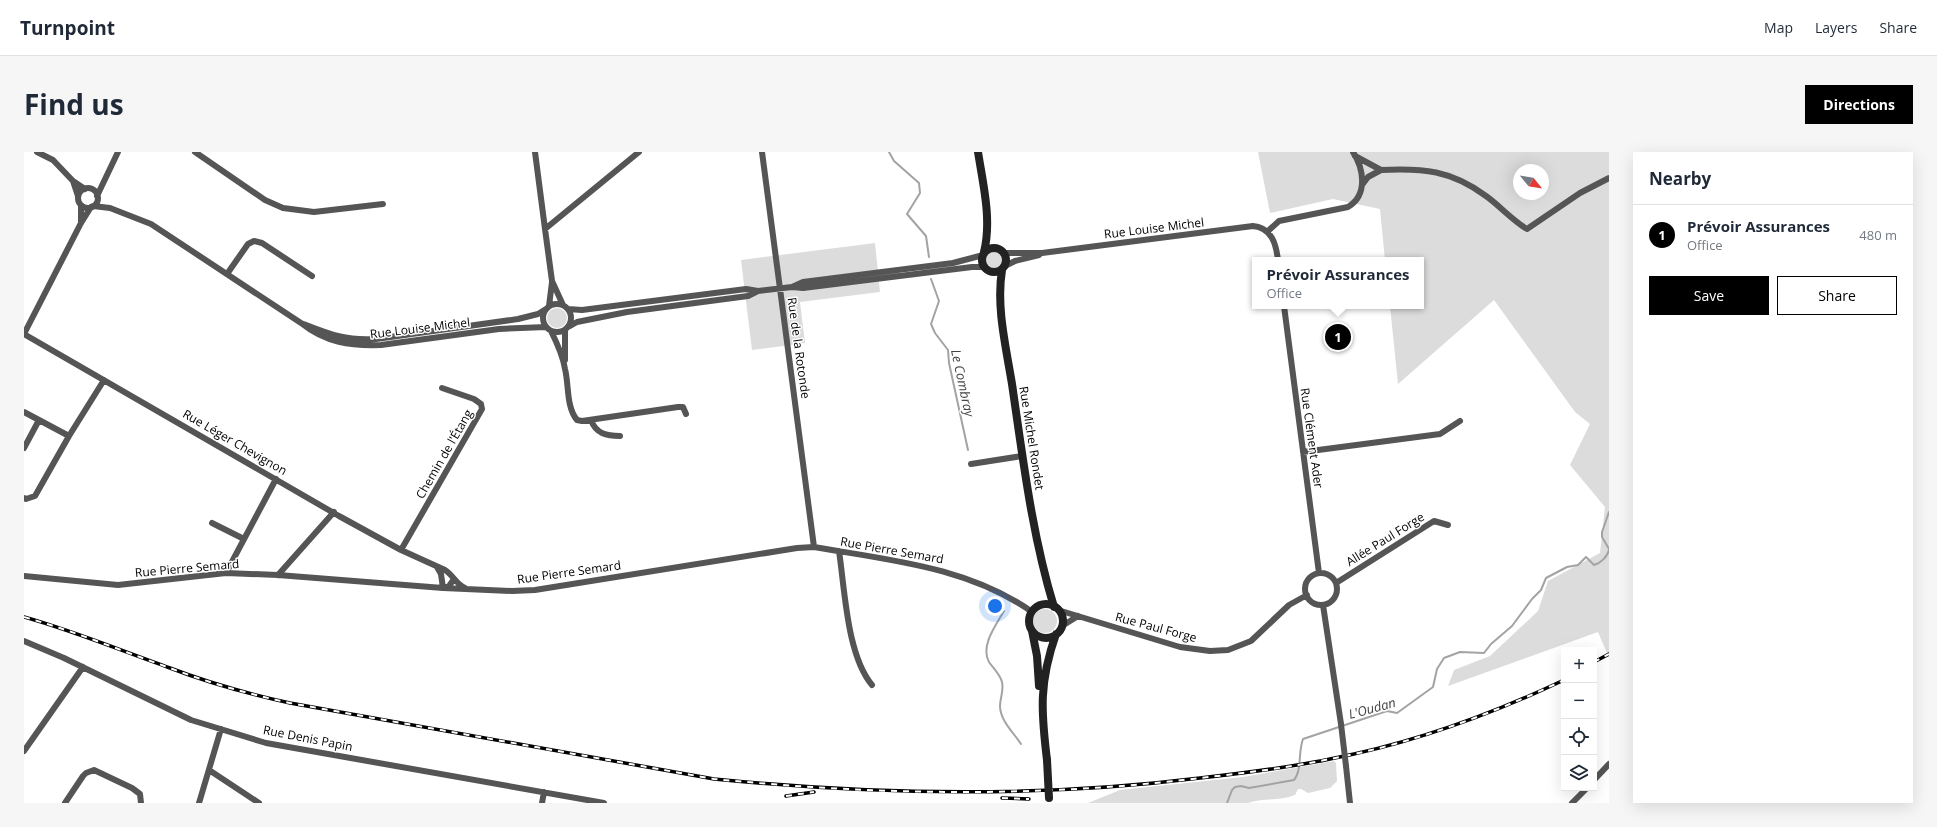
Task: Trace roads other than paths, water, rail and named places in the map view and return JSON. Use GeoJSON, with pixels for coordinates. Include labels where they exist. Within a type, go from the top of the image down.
{"type":"FeatureCollection","features":[{"type":"Feature","properties":{"kind":"street"},"geometry":{"type":"LineString","coordinates":[[37,152],[53,160],[73,181],[87,189],[94,191],[97,196]]}},
{"type":"Feature","properties":{"kind":"street"},"geometry":{"type":"LineString","coordinates":[[24,334],[81,223],[96,202],[102,182],[118,152]]}},
{"type":"Feature","properties":{"kind":"street"},"geometry":{"type":"LineString","coordinates":[[195,152],[265,200],[283,208],[314,212],[383,204]]}},
{"type":"Feature","properties":{"kind":"street"},"geometry":{"type":"LineString","coordinates":[[535,152],[552,281],[548,308],[543,318],[557,344],[565,368]]}},
{"type":"Feature","properties":{"kind":"street"},"geometry":{"type":"LineString","coordinates":[[545,229],[640,152]]}},
{"type":"Feature","properties":{"kind":"street","name":"Rue de la Rotonde"},"geometry":{"type":"LineString","coordinates":[[762,152],[814,547]]}},
{"type":"Feature","properties":{"kind":"street"},"geometry":{"type":"LineString","coordinates":[[978,152],[987,217],[988,239],[981,259],[985,269]]}},
{"type":"Feature","properties":{"kind":"street"},"geometry":{"type":"LineString","coordinates":[[1354,154],[1381,170]]}},
{"type":"Feature","properties":{"kind":"street"},"geometry":{"type":"LineString","coordinates":[[1354,154],[1362,176],[1362,185]]}},
{"type":"Feature","properties":{"kind":"street"},"geometry":{"type":"LineString","coordinates":[[1277,257],[1274,241],[1268,231],[1279,221],[1348,207],[1355,202],[1362,185],[1368,177],[1381,170],[1431,170],[1459,180],[1486,196],[1527,229],[1580,193],[1609,178]]}},
{"type":"Feature","properties":{"kind":"street"},"geometry":{"type":"LineString","coordinates":[[73,181],[81,206],[81,223]]}},
{"type":"Feature","properties":{"kind":"street"},"geometry":{"type":"LineString","coordinates":[[78,196],[87,189],[102,182]]}},
{"type":"Feature","properties":{"kind":"street","name":"Rue Louise Michel"},"geometry":{"type":"LineString","coordinates":[[97,196],[110,208]]}},
{"type":"Feature","properties":{"kind":"street"},"geometry":{"type":"LineString","coordinates":[[81,206],[92,207]]}},
{"type":"Feature","properties":{"kind":"street","name":"Rue Louise Michel"},"geometry":{"type":"LineString","coordinates":[[92,207],[110,208],[151,224],[301,323],[314,334],[328,339],[364,345],[382,345],[499,329],[548,329]]}},
{"type":"Feature","properties":{"kind":"street"},"geometry":{"type":"LineString","coordinates":[[548,308],[554,304],[582,310],[746,289],[758,291],[792,287],[803,288],[972,267],[985,269],[994,273],[1003,268],[1006,260],[987,217]]}},
{"type":"Feature","properties":{"kind":"street","name":"Rue Louise Michel"},"geometry":{"type":"LineString","coordinates":[[1003,268],[1015,261],[1042,254],[1253,226],[1268,231]]}},
{"type":"Feature","properties":{"kind":"street"},"geometry":{"type":"LineString","coordinates":[[226,274],[248,244],[254,241],[262,243],[312,276]]}},
{"type":"Feature","properties":{"kind":"street"},"geometry":{"type":"LineString","coordinates":[[792,287],[803,282],[953,262],[984,253],[991,248],[1001,250]]}},
{"type":"Feature","properties":{"kind":"street","name":"Rue Louise Michel"},"geometry":{"type":"LineString","coordinates":[[1001,250],[1042,254]]}},
{"type":"Feature","properties":{"kind":"street","name":"Rue Michel Rondet"},"geometry":{"type":"LineString","coordinates":[[1001,310],[1000,283],[1003,268]]}},
{"type":"Feature","properties":{"kind":"street","name":"Rue Michel Rondet"},"geometry":{"type":"LineString","coordinates":[[985,269],[995,283],[1001,310],[1022,456],[1035,529],[1044,569],[1056,609]]}},
{"type":"Feature","properties":{"kind":"street"},"geometry":{"type":"LineString","coordinates":[[552,281],[572,317],[564,343],[565,368],[571,412],[577,420],[591,420],[678,407],[683,407],[686,414]]}},
{"type":"Feature","properties":{"kind":"street"},"geometry":{"type":"LineString","coordinates":[[548,329],[558,333],[577,322],[627,312],[748,296],[758,291]]}},
{"type":"Feature","properties":{"kind":"street","name":"Rue Louise Michel"},"geometry":{"type":"LineString","coordinates":[[301,323],[331,336],[363,340],[518,320],[538,314],[548,308]]}},
{"type":"Feature","properties":{"kind":"street","name":"Rue Clément Ader"},"geometry":{"type":"LineString","coordinates":[[1284,309],[1319,574]]}},
{"type":"Feature","properties":{"kind":"street","name":"Rue Léger Chevignon"},"geometry":{"type":"LineString","coordinates":[[24,334],[401,550],[451,574],[459,586],[466,589]]}},
{"type":"Feature","properties":{"kind":"street"},"geometry":{"type":"LineString","coordinates":[[24,498],[26,499],[35,496],[69,436],[104,380]]}},
{"type":"Feature","properties":{"kind":"street","name":"Chemin de l'Étang"},"geometry":{"type":"LineString","coordinates":[[401,550],[482,409],[481,404],[478,401],[442,388]]}},
{"type":"Feature","properties":{"kind":"street"},"geometry":{"type":"LineString","coordinates":[[24,412],[69,436]]}},
{"type":"Feature","properties":{"kind":"street"},"geometry":{"type":"LineString","coordinates":[[24,448],[39,420]]}},
{"type":"Feature","properties":{"kind":"street"},"geometry":{"type":"LineString","coordinates":[[591,420],[597,431],[609,436],[620,436]]}},
{"type":"Feature","properties":{"kind":"street"},"geometry":{"type":"LineString","coordinates":[[1303,452],[1440,434],[1460,421]]}},
{"type":"Feature","properties":{"kind":"street"},"geometry":{"type":"LineString","coordinates":[[971,464],[1022,456]]}},
{"type":"Feature","properties":{"kind":"street"},"geometry":{"type":"LineString","coordinates":[[226,573],[276,479]]}},
{"type":"Feature","properties":{"kind":"street"},"geometry":{"type":"LineString","coordinates":[[278,575],[334,512]]}},
{"type":"Feature","properties":{"kind":"street","name":"Allée Paul Forge"},"geometry":{"type":"LineString","coordinates":[[1336,583],[1434,521],[1448,525]]}},
{"type":"Feature","properties":{"kind":"street"},"geometry":{"type":"LineString","coordinates":[[212,523],[244,539]]}},
{"type":"Feature","properties":{"kind":"street","name":"Rue Pierre Semard"},"geometry":{"type":"LineString","coordinates":[[24,576],[118,585],[226,573],[278,575],[443,588],[535,590],[797,548],[814,547],[944,570],[1001,593],[1032,612]]}},
{"type":"Feature","properties":{"kind":"street"},"geometry":{"type":"LineString","coordinates":[[839,552],[854,652],[863,674],[872,685]]}},
{"type":"Feature","properties":{"kind":"street"},"geometry":{"type":"LineString","coordinates":[[437,567],[444,583],[443,588],[449,586],[454,579]]}},
{"type":"Feature","properties":{"kind":"street","name":"Rue Michel Rondet"},"geometry":{"type":"LineString","coordinates":[[1038,606],[1046,594],[1044,569]]}},
{"type":"Feature","properties":{"kind":"street"},"geometry":{"type":"LineString","coordinates":[[1319,574],[1328,575],[1336,583],[1336,593],[1334,598],[1328,603],[1323,605],[1315,603],[1307,595],[1306,590],[1308,581],[1311,577],[1319,574]]}},
{"type":"Feature","properties":{"kind":"street","name":"Rue Paul Forge"},"geometry":{"type":"LineString","coordinates":[[1056,609],[1180,646],[1210,651],[1228,650],[1251,641],[1289,605],[1307,595]]}},
{"type":"Feature","properties":{"kind":"street"},"geometry":{"type":"LineString","coordinates":[[1049,800],[1047,760],[1037,656],[1029,622],[1032,612],[1038,606],[1047,604],[1056,609],[1061,615],[1062,626]]}},
{"type":"Feature","properties":{"kind":"street"},"geometry":{"type":"LineString","coordinates":[[1323,605],[1341,724],[1350,803]]}},
{"type":"Feature","properties":{"kind":"street"},"geometry":{"type":"LineString","coordinates":[[1042,709],[1044,674],[1056,634],[1062,626],[1078,616]]}},
{"type":"Feature","properties":{"kind":"street"},"geometry":{"type":"LineString","coordinates":[[1032,631],[1036,635],[1045,638],[1056,634]]}},
{"type":"Feature","properties":{"kind":"street","name":"Rue Denis Papin"},"geometry":{"type":"LineString","coordinates":[[24,642],[83,667],[192,720],[266,743],[604,803]]}},
{"type":"Feature","properties":{"kind":"street"},"geometry":{"type":"LineString","coordinates":[[24,751],[83,667]]}},
{"type":"Feature","properties":{"kind":"street"},"geometry":{"type":"LineString","coordinates":[[199,803],[222,729]]}},
{"type":"Feature","properties":{"kind":"street"},"geometry":{"type":"LineString","coordinates":[[1597,777],[1609,764]]}},
{"type":"Feature","properties":{"kind":"street"},"geometry":{"type":"LineString","coordinates":[[65,803],[83,776],[94,770],[132,788],[140,794],[141,803]]}},
{"type":"Feature","properties":{"kind":"street"},"geometry":{"type":"LineString","coordinates":[[209,770],[259,803]]}},
{"type":"Feature","properties":{"kind":"street"},"geometry":{"type":"LineString","coordinates":[[1572,803],[1584,791]]}},
{"type":"Feature","properties":{"kind":"street"},"geometry":{"type":"LineString","coordinates":[[542,803],[544,792]]}},
{"type":"Feature","properties":{"kind":"waterway","name":"Le Combray"},"geometry":{"type":"LineString","coordinates":[[889,152],[894,161],[919,183],[920,193],[907,214],[926,236],[929,257]]}},
{"type":"Feature","properties":{"kind":"waterway","name":"Le Combray"},"geometry":{"type":"LineString","coordinates":[[931,279],[939,301],[931,324],[935,333],[948,350],[949,363],[968,450]]}},
{"type":"Feature","properties":{"kind":"waterway","name":"L'Oudan"},"geometry":{"type":"LineString","coordinates":[[1609,512],[1602,532],[1602,537],[1609,549]]}},
{"type":"Feature","properties":{"kind":"waterway","name":"L'Oudan"},"geometry":{"type":"LineString","coordinates":[[1227,803],[1232,790],[1235,787],[1241,786],[1249,788],[1294,780],[1298,772],[1303,739],[1387,711],[1397,713],[1433,687],[1437,669],[1444,658],[1460,652],[1484,653],[1491,644],[1512,626],[1532,599],[1541,590],[1546,578],[1567,567],[1578,565],[1586,557],[1594,565],[1597,564],[1605,557],[1609,550]]}},
{"type":"Feature","properties":{"kind":"waterway","name":"Le Combray"},"geometry":{"type":"LineString","coordinates":[[1004,611],[993,629],[986,649],[989,662],[1002,682],[1003,688],[1000,706],[1002,716],[1021,744]]}},
{"type":"Feature","properties":{"kind":"railway"},"geometry":{"type":"LineString","coordinates":[[24,617],[80,635],[199,679],[290,703],[714,779],[896,791],[957,792],[1078,789],[1200,778],[1298,765],[1360,753],[1420,737],[1507,705],[1561,681]]}},
{"type":"Feature","properties":{"kind":"railway"},"geometry":{"type":"LineString","coordinates":[[1597,660],[1609,654]]}},
{"type":"Feature","properties":{"kind":"railway"},"geometry":{"type":"LineString","coordinates":[[786,796],[814,792]]}},
{"type":"Feature","properties":{"kind":"railway"},"geometry":{"type":"LineString","coordinates":[[1002,798],[1029,799]]}},
{"type":"Feature","properties":{"kind":"place","name":"Prévoir Assurances"},"geometry":{"type":"Point","coordinates":[1338,337]}}]}
